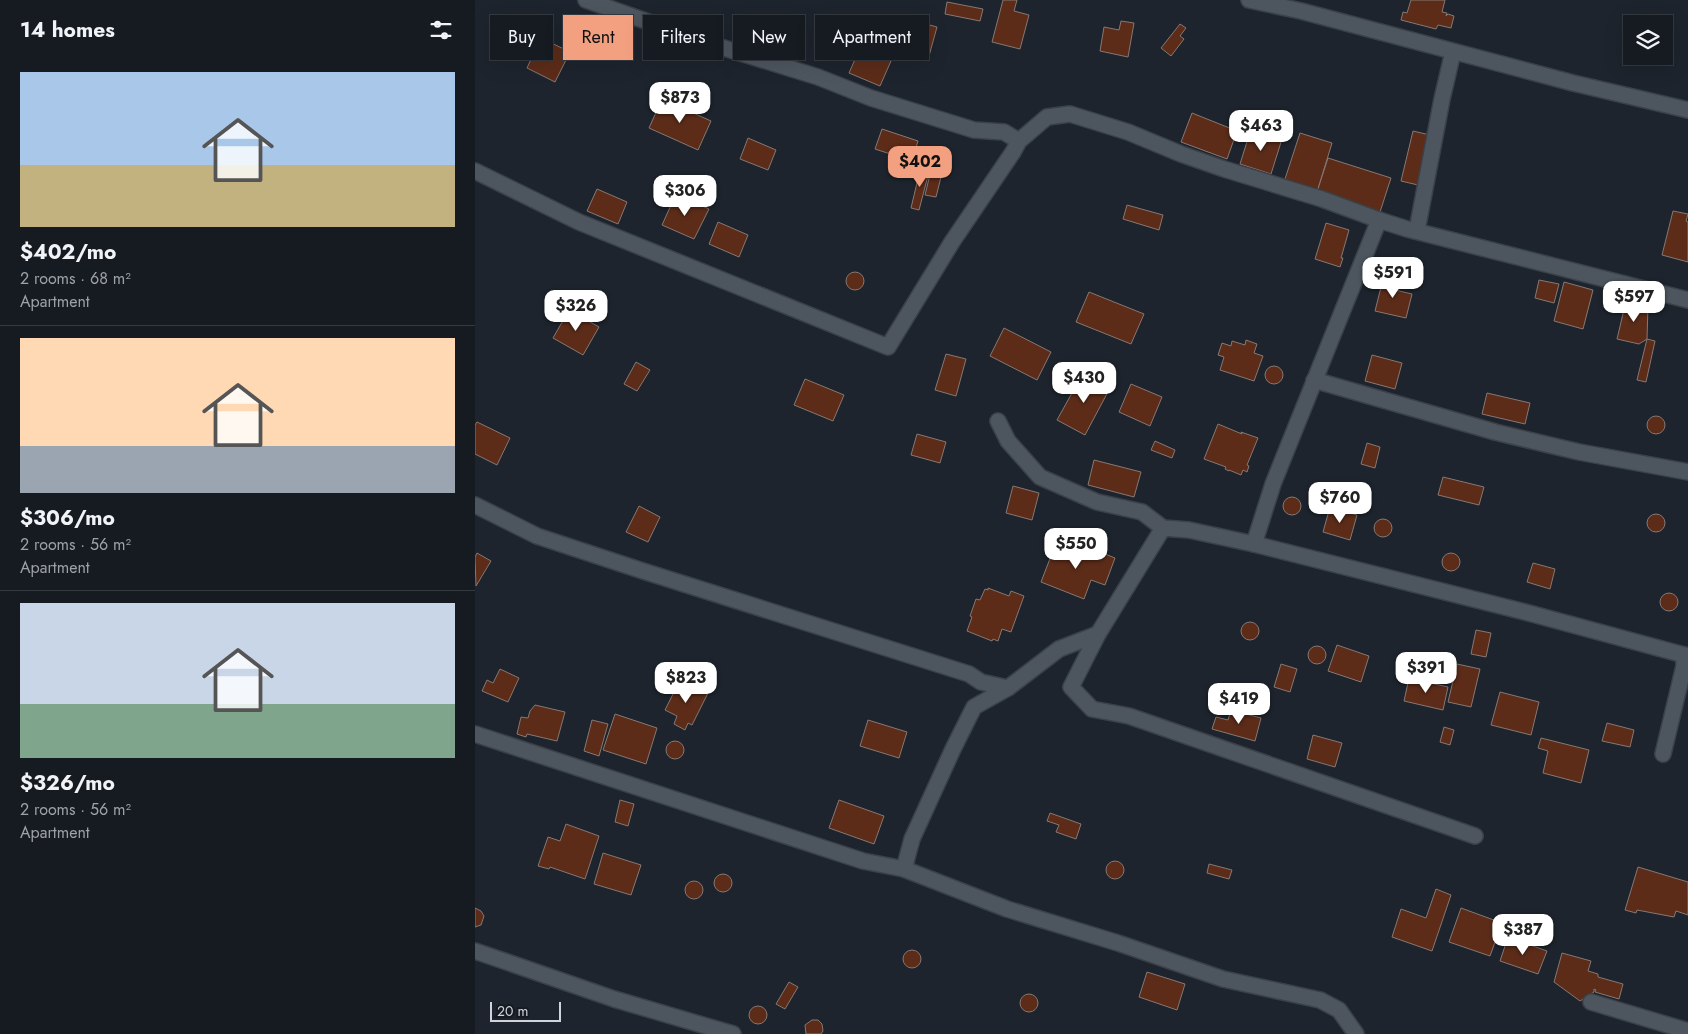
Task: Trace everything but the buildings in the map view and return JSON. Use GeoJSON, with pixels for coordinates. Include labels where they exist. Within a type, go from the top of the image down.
{"type":"FeatureCollection","features":[{"type":"Feature","properties":{"kind":"street"},"geometry":{"type":"LineString","coordinates":[[586,0],[708,43],[818,77],[871,98],[974,130],[1004,132],[1019,141]]}},
{"type":"Feature","properties":{"kind":"street"},"geometry":{"type":"LineString","coordinates":[[1249,0],[1302,6],[1453,52],[1688,110]]}},
{"type":"Feature","properties":{"kind":"street"},"geometry":{"type":"LineString","coordinates":[[1417,230],[1453,52]]}},
{"type":"Feature","properties":{"kind":"street"},"geometry":{"type":"LineString","coordinates":[[475,171],[579,222],[888,347],[952,242],[1019,141],[1047,117],[1070,114],[1128,132],[1215,166],[1322,199],[1379,220],[1688,300]]}},
{"type":"Feature","properties":{"kind":"street"},"geometry":{"type":"LineString","coordinates":[[1254,544],[1273,484],[1379,220]]}},
{"type":"Feature","properties":{"kind":"street"},"geometry":{"type":"LineString","coordinates":[[1314,380],[1394,404],[1561,448],[1688,472]]}},
{"type":"Feature","properties":{"kind":"street"},"geometry":{"type":"LineString","coordinates":[[998,421],[1008,441],[1040,477],[1097,502],[1142,512],[1163,528],[1189,530],[1254,544],[1525,612],[1686,655],[1685,666],[1663,754]]}},
{"type":"Feature","properties":{"kind":"street"},"geometry":{"type":"LineString","coordinates":[[475,505],[537,536],[969,674],[981,682],[1008,688]]}},
{"type":"Feature","properties":{"kind":"street"},"geometry":{"type":"LineString","coordinates":[[1163,528],[1098,634],[1071,687],[1092,709],[1129,716],[1475,836]]}},
{"type":"Feature","properties":{"kind":"street"},"geometry":{"type":"LineString","coordinates":[[904,869],[913,839],[974,707],[1008,688],[1059,650],[1098,634]]}},
{"type":"Feature","properties":{"kind":"street"},"geometry":{"type":"LineString","coordinates":[[475,734],[863,861],[904,869],[1007,909],[1118,943],[1223,979],[1320,1000],[1339,1010],[1356,1034]]}},
{"type":"Feature","properties":{"kind":"street"},"geometry":{"type":"LineString","coordinates":[[475,951],[613,999],[733,1034]]}},
{"type":"Feature","properties":{"kind":"street"},"geometry":{"type":"LineString","coordinates":[[1591,1002],[1688,1031]]}}]}
